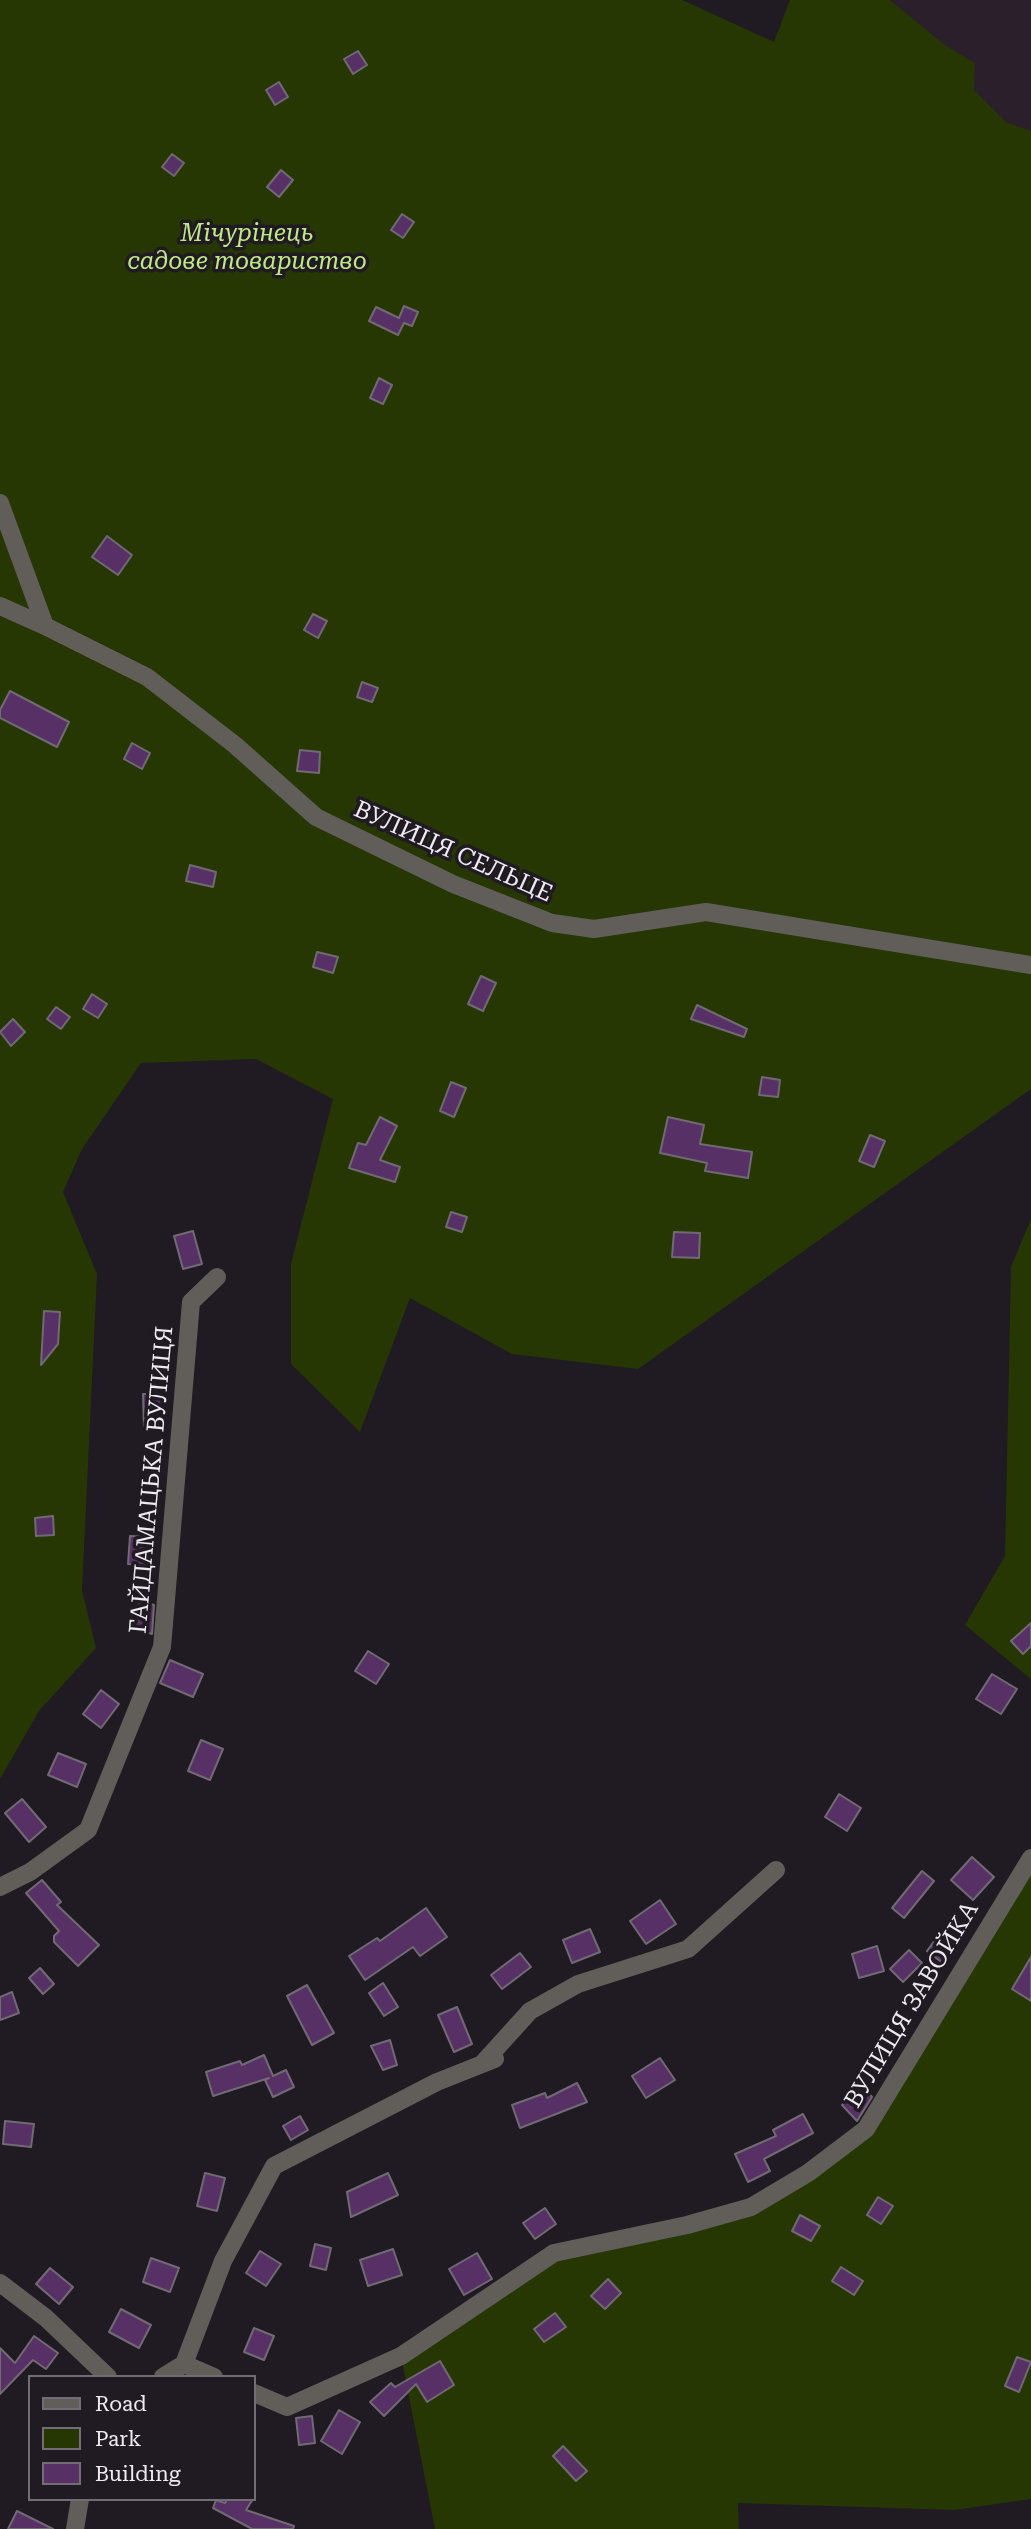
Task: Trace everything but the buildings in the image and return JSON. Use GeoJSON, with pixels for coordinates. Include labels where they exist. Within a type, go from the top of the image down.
{"type":"FeatureCollection","features":[{"type":"Feature","properties":{"kind":"street"},"geometry":{"type":"LineString","coordinates":[[0,503],[45,626]]}},
{"type":"Feature","properties":{"kind":"street","name":"ВУЛИЦЯ СЕЛЬЦЕ"},"geometry":{"type":"LineString","coordinates":[[0,606],[147,677],[235,745],[316,817],[453,884],[552,923],[594,929],[706,912],[1031,965]]}},
{"type":"Feature","properties":{"kind":"street","name":"ГАЙДАМАЦЬКА ВУЛИЦЯ"},"geometry":{"type":"LineString","coordinates":[[0,1887],[30,1872],[88,1830],[162,1647],[191,1302],[216,1277]]}},
{"type":"Feature","properties":{"kind":"street","name":"ВУЛИЦЯ ЗАВОЙКА"},"geometry":{"type":"LineString","coordinates":[[256,2394],[287,2407],[401,2356],[554,2253],[687,2225],[751,2207],[808,2173],[866,2129],[1031,1858]]}},
{"type":"Feature","properties":{"kind":"street"},"geometry":{"type":"LineString","coordinates":[[166,2375],[184,2364],[223,2261],[274,2166],[437,2082],[489,2062],[530,2011],[578,1984],[688,1949],[776,1870]]}},
{"type":"Feature","properties":{"kind":"street"},"geometry":{"type":"LineString","coordinates":[[0,2283],[46,2318],[106,2375]]}},
{"type":"Feature","properties":{"kind":"street"},"geometry":{"type":"LineString","coordinates":[[184,2364],[209,2375]]}},
{"type":"Feature","properties":{"kind":"street"},"geometry":{"type":"LineString","coordinates":[[75,2529],[80,2501]]}},
{"type":"Feature","properties":{"kind":"shaded area"},"geometry":{"type":"Polygon","coordinates":[[[890,0],[1031,0],[1031,131],[1006,122],[973,89],[975,63],[945,45],[890,0]]]}},
{"type":"Feature","properties":{"kind":"green space","name":"Мічурінець садове товариство"},"geometry":{"type":"Polygon","coordinates":[[[0,0],[682,0],[774,42],[790,0],[890,0],[945,45],[975,63],[974,90],[1006,122],[1031,131],[1031,1089],[638,1369],[512,1354],[410,1298],[360,1432],[291,1364],[291,1264],[333,1099],[256,1059],[141,1063],[82,1149],[63,1192],[97,1274],[82,1590],[96,1648],[39,1711],[0,1779],[0,0]]]}},
{"type":"Feature","properties":{"kind":"green space"},"geometry":{"type":"Polygon","coordinates":[[[1031,1219],[1031,1679],[965,1625],[1005,1556],[1011,1267],[1031,1219]]]}},
{"type":"Feature","properties":{"kind":"green space"},"geometry":{"type":"Polygon","coordinates":[[[1031,1858],[1031,2499],[954,2510],[738,2503],[739,2529],[435,2529],[401,2356],[554,2253],[751,2207],[866,2129],[1031,1858]]]}}]}
